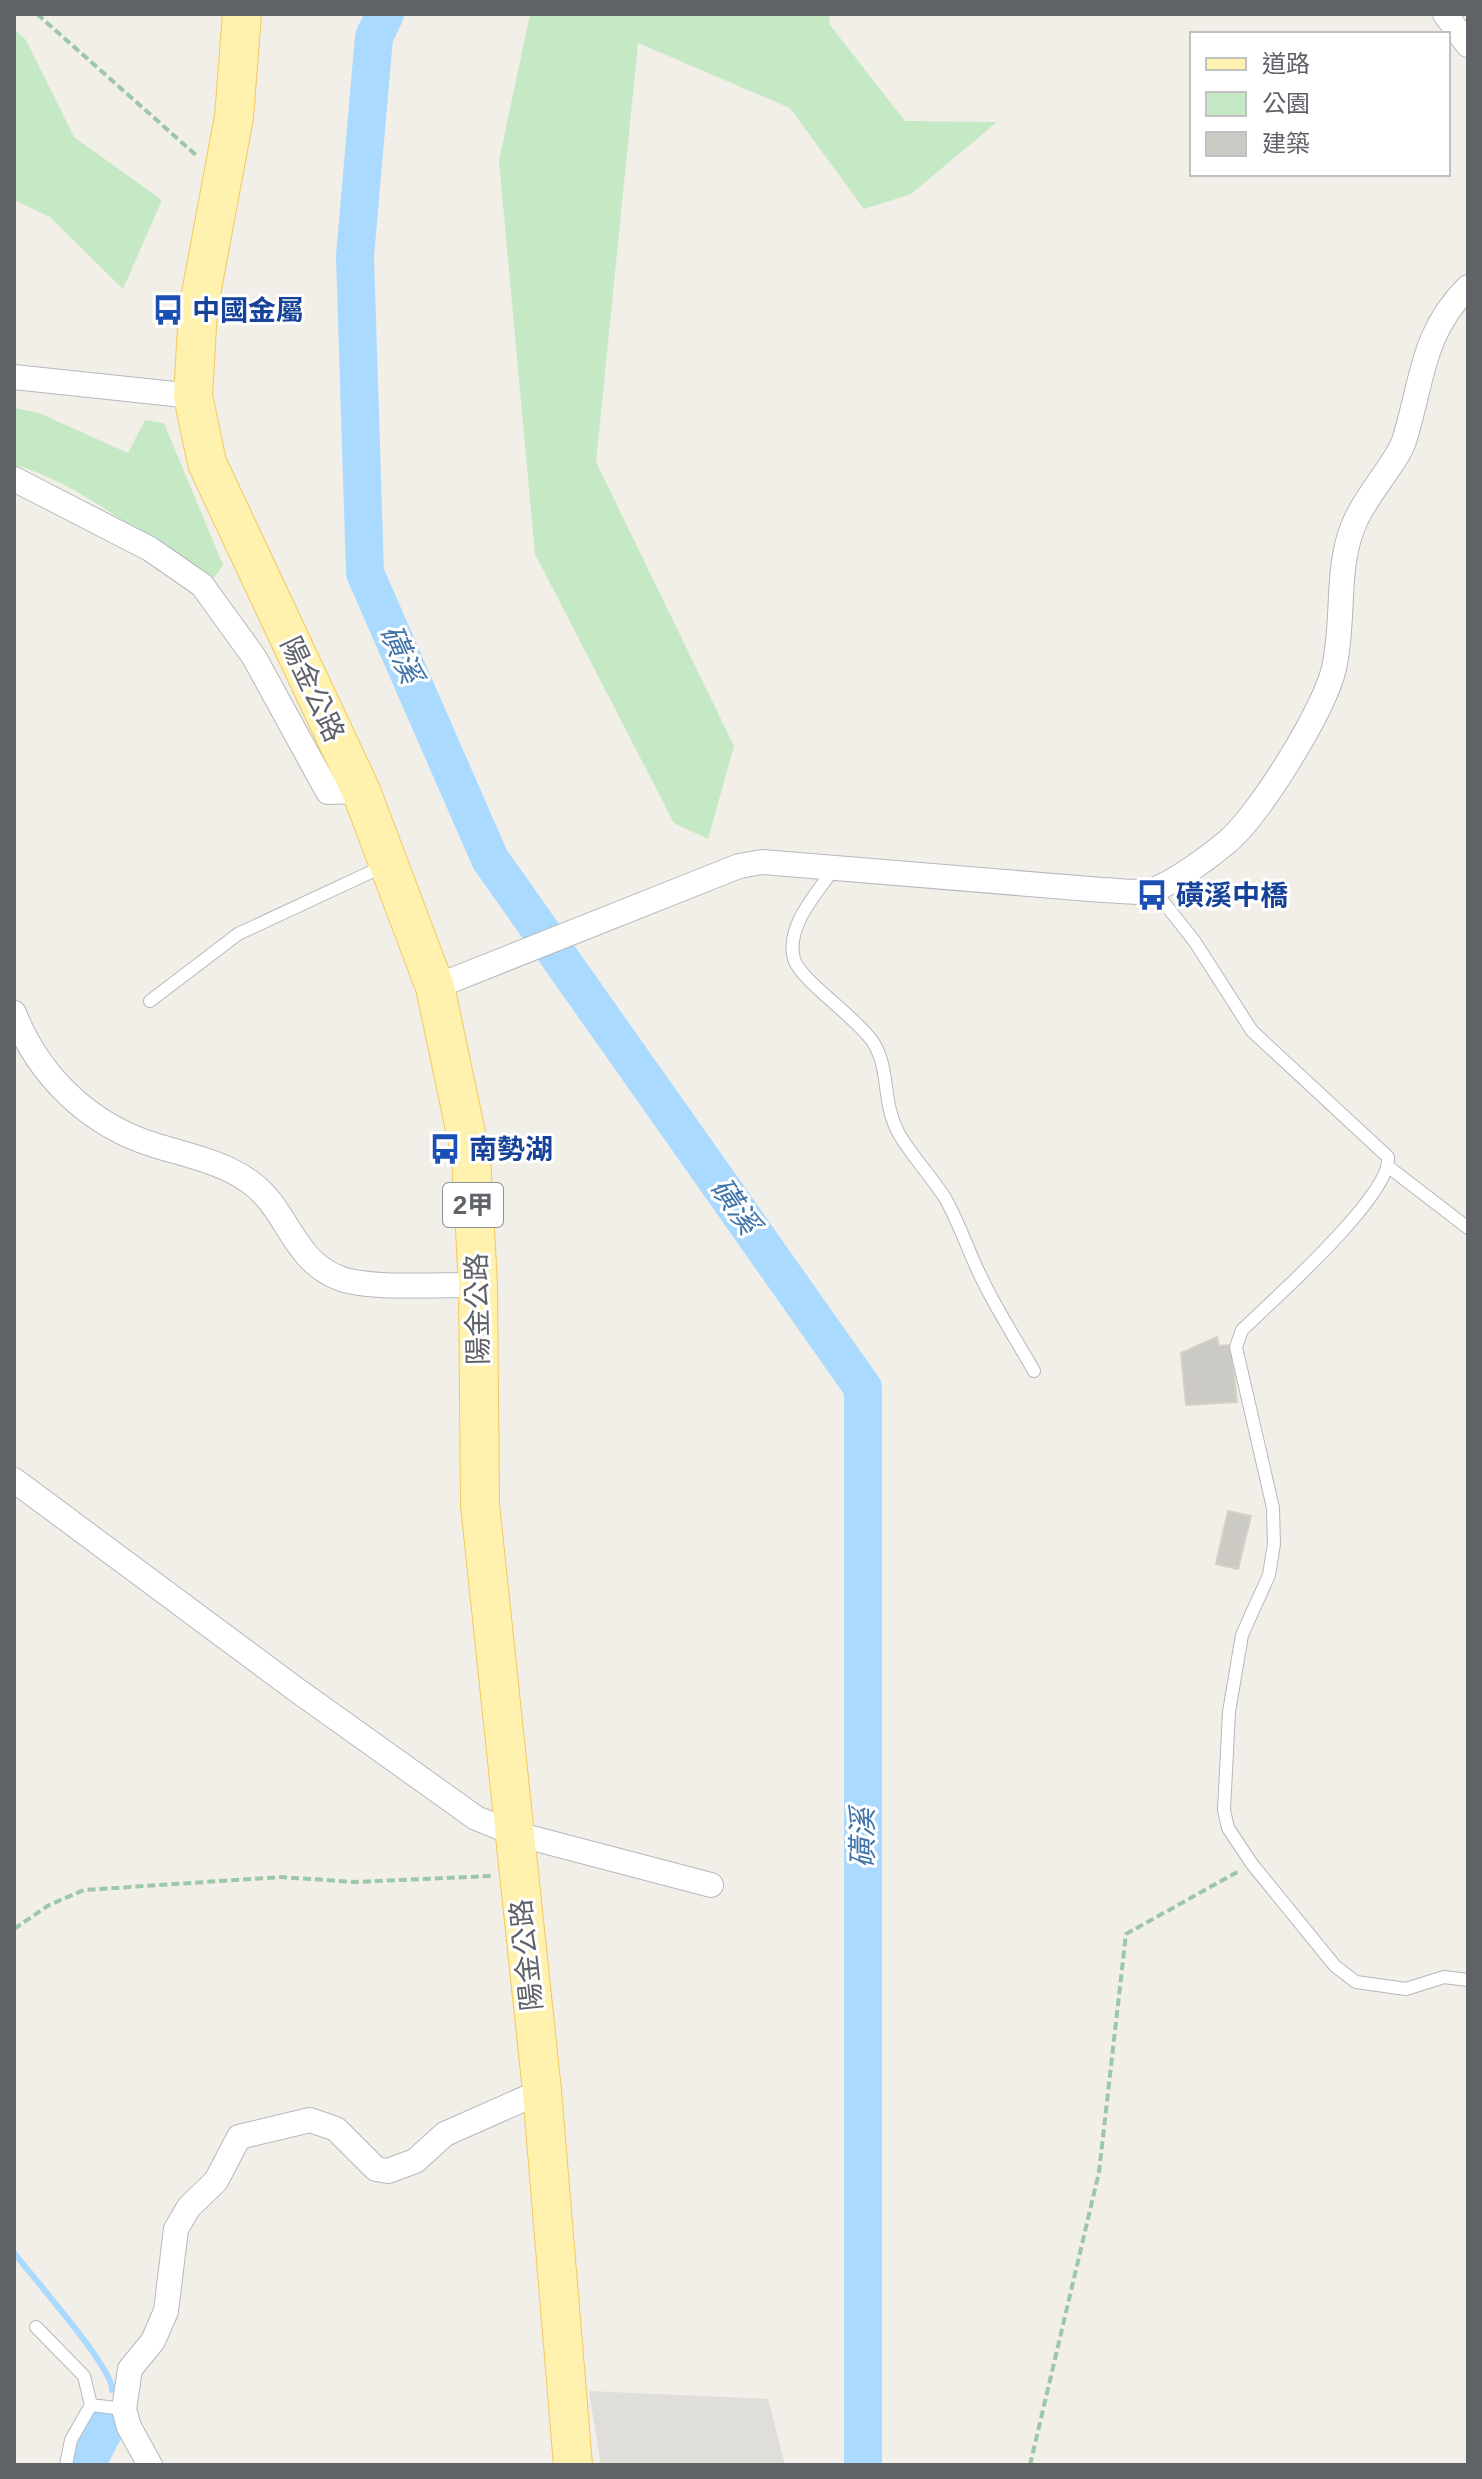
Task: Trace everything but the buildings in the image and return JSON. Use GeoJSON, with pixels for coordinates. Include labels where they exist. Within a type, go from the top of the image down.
{"type":"FeatureCollection","features":[{"type":"Feature","properties":{"kind":"main road","name":"陽金公路"},"geometry":{"type":"LineString","coordinates":[[242,14],[234,117],[198,310],[193,396],[207,463],[361,791],[435,987],[471,1157],[478,1285],[480,1505],[542,2091],[573,2465]]}},
{"type":"Feature","properties":{"kind":"street"},"geometry":{"type":"LineString","coordinates":[[1445,14],[1468,45]]}},
{"type":"Feature","properties":{"kind":"street"},"geometry":{"type":"LineString","coordinates":[[435,987],[739,866],[762,862],[1102,890],[1154,890],[1227,842],[1249,819],[1326,696],[1335,665],[1345,554],[1354,524],[1375,483],[1402,445],[1432,334],[1448,307],[1468,287]]}},
{"type":"Feature","properties":{"kind":"street"},"geometry":{"type":"LineString","coordinates":[[14,377],[193,396]]}},
{"type":"Feature","properties":{"kind":"street"},"geometry":{"type":"LineString","coordinates":[[14,479],[150,549],[202,585],[254,657],[328,792],[361,791]]}},
{"type":"Feature","properties":{"kind":"street"},"geometry":{"type":"LineString","coordinates":[[14,1013],[41,1064],[69,1097],[113,1131],[205,1160],[249,1181],[264,1194],[305,1256],[318,1268],[342,1279],[373,1283],[478,1285]]}},
{"type":"Feature","properties":{"kind":"street"},"geometry":{"type":"LineString","coordinates":[[14,1480],[294,1688],[476,1818],[513,1833],[711,1885]]}},
{"type":"Feature","properties":{"kind":"street"},"geometry":{"type":"LineString","coordinates":[[150,2465],[129,2427],[124,2409],[130,2369],[153,2341],[166,2311],[176,2229],[189,2207],[216,2181],[239,2137],[310,2120],[336,2129],[376,2169],[388,2171],[415,2161],[445,2134],[542,2091]]}},
{"type":"Feature","properties":{"kind":"lane"},"geometry":{"type":"LineString","coordinates":[[150,1001],[238,934],[388,863]]}},
{"type":"Feature","properties":{"kind":"lane"},"geometry":{"type":"LineString","coordinates":[[835,867],[800,919],[792,943],[794,961],[807,977],[848,1012],[872,1041],[884,1063],[885,1103],[899,1134],[946,1201],[983,1282],[1034,1371]]}},
{"type":"Feature","properties":{"kind":"lane"},"geometry":{"type":"LineString","coordinates":[[1154,890],[1195,942],[1252,1031],[1388,1157],[1390,1168],[1385,1179],[1338,1235],[1242,1330],[1236,1347],[1273,1508],[1274,1544],[1269,1575],[1242,1635],[1229,1712],[1224,1810],[1228,1828],[1252,1864],[1335,1966],[1356,1982],[1406,1989],[1444,1977],[1468,1980]]}},
{"type":"Feature","properties":{"kind":"lane"},"geometry":{"type":"LineString","coordinates":[[1390,1168],[1468,1228]]}},
{"type":"Feature","properties":{"kind":"lane"},"geometry":{"type":"LineString","coordinates":[[36,2327],[84,2376],[91,2405],[71,2440],[66,2465]]}},
{"type":"Feature","properties":{"kind":"lane"},"geometry":{"type":"LineString","coordinates":[[91,2405],[124,2409]]}},
{"type":"Feature","properties":{"kind":"path"},"geometry":{"type":"LineString","coordinates":[[37,14],[222,178]]}},
{"type":"Feature","properties":{"kind":"path"},"geometry":{"type":"LineString","coordinates":[[1030,2465],[1099,2172],[1126,1934],[1252,1864]]}},
{"type":"Feature","properties":{"kind":"path"},"geometry":{"type":"LineString","coordinates":[[14,1929],[49,1905],[84,1890],[281,1877],[355,1882],[517,1874]]}},
{"type":"Feature","properties":{"kind":"shaded area"},"geometry":{"type":"Polygon","coordinates":[[[589,2391],[768,2399],[785,2465],[601,2465],[589,2391]]]}},
{"type":"Feature","properties":{"kind":"green space"},"geometry":{"type":"Polygon","coordinates":[[[530,14],[829,14],[830,25],[905,121],[997,122],[911,194],[864,209],[790,108],[638,43],[596,462],[734,746],[708,839],[674,823],[535,554],[499,161],[530,14]]]}},
{"type":"Feature","properties":{"kind":"green space"},"geometry":{"type":"Polygon","coordinates":[[[14,29],[26,40],[74,137],[162,200],[123,289],[50,217],[14,200],[14,29]]]}},
{"type":"Feature","properties":{"kind":"green space"},"geometry":{"type":"Polygon","coordinates":[[[14,408],[39,413],[128,453],[145,420],[164,423],[223,565],[214,578],[91,500],[40,474],[14,465],[14,408]]]}},
{"type":"Feature","properties":{"kind":"waterway","name":"磺溪"},"geometry":{"type":"LineString","coordinates":[[385,14],[374,37],[355,256],[365,573],[490,859],[863,1388],[863,2465]]}},
{"type":"Feature","properties":{"kind":"waterway"},"geometry":{"type":"LineString","coordinates":[[14,2253],[86,2343],[109,2379],[112,2390]]}},
{"type":"Feature","properties":{"kind":"waterway"},"geometry":{"type":"LineString","coordinates":[[86,2465],[106,2426]]}},
{"type":"Feature","properties":{"kind":"place","name":"中國金屬"},"geometry":{"type":"Point","coordinates":[168,310]}},
{"type":"Feature","properties":{"kind":"place","name":"磺溪中橋"},"geometry":{"type":"Point","coordinates":[1152,895]}},
{"type":"Feature","properties":{"kind":"place","name":"南勢湖"},"geometry":{"type":"Point","coordinates":[445,1149]}}]}
